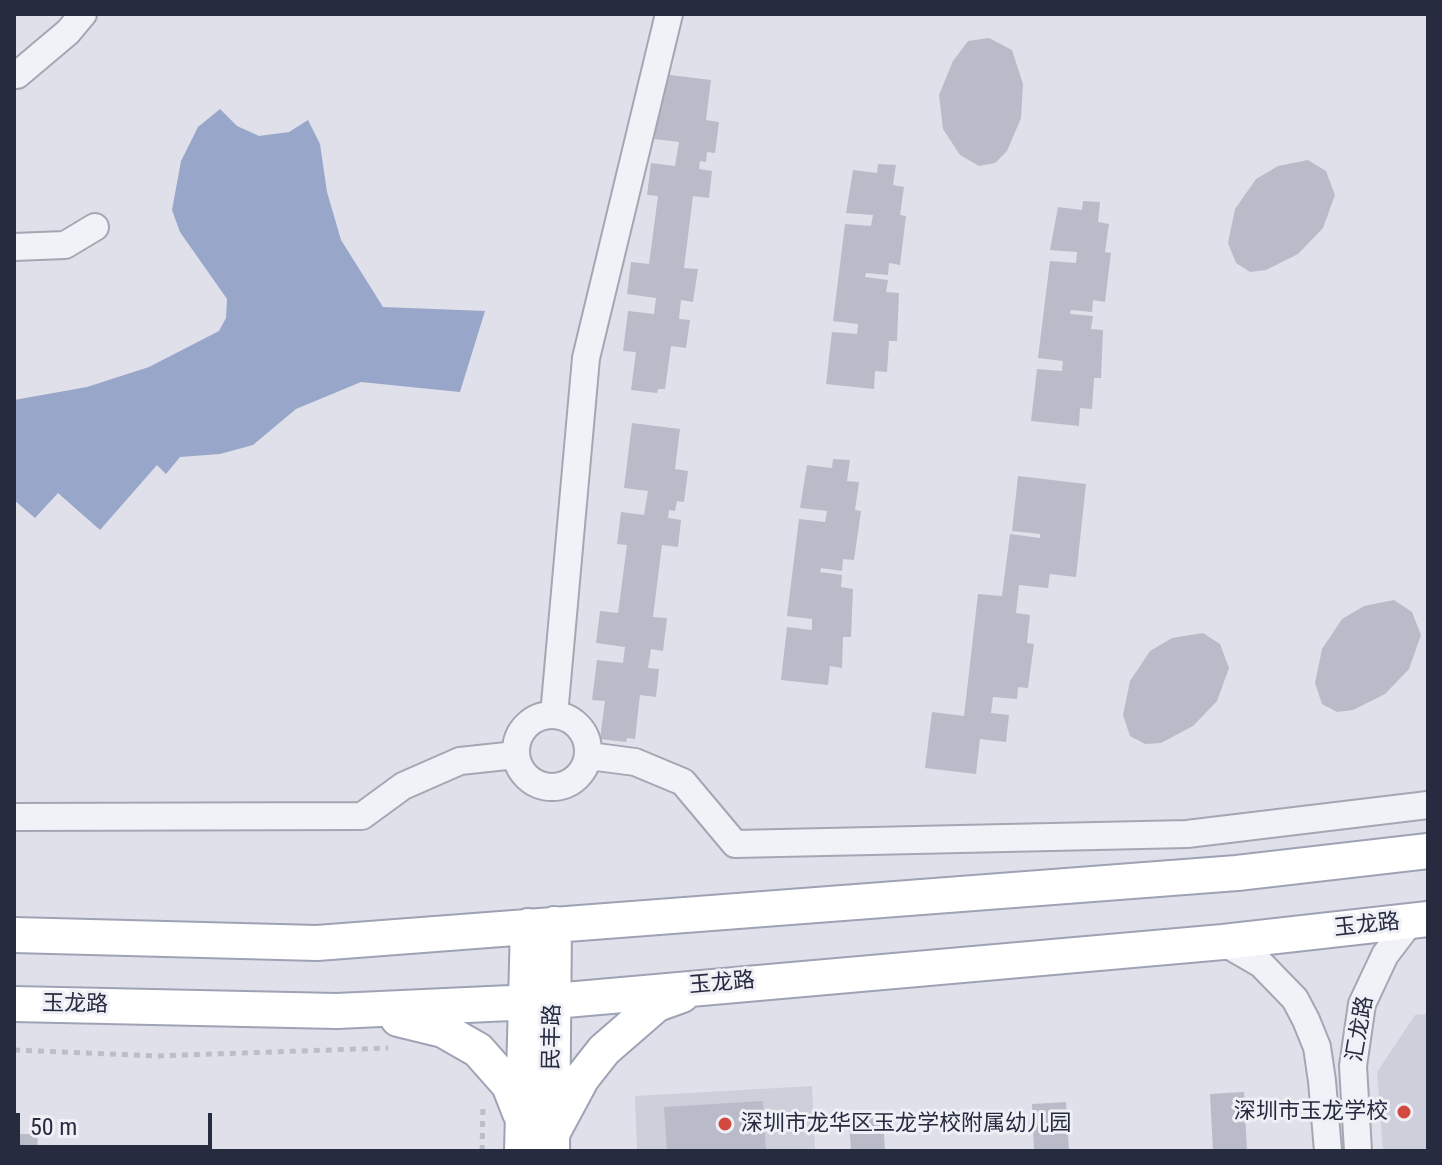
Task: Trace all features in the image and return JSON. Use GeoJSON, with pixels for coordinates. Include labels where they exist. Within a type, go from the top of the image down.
{"type":"FeatureCollection","features":[{"type":"Feature","properties":{"kind":"main road"},"geometry":{"type":"LineString","coordinates":[[14,935],[317,943],[1237,873],[1428,851]]}},
{"type":"Feature","properties":{"kind":"main road","name":"玉龙路"},"geometry":{"type":"LineString","coordinates":[[14,1004],[363,1010],[540,1002],[706,985],[1223,942],[1420,920]]}},
{"type":"Feature","properties":{"kind":"main road","name":"民丰路"},"geometry":{"type":"LineString","coordinates":[[537,1140],[541,925]]}},
{"type":"Feature","properties":{"kind":"main road"},"geometry":{"type":"LineString","coordinates":[[363,1010],[443,1030],[478,1050],[509,1085],[537,1140],[604,1050],[657,1004],[706,985]]}},
{"type":"Feature","properties":{"kind":"street"},"geometry":{"type":"LineString","coordinates":[[17,75],[68,32],[83,14]]}},
{"type":"Feature","properties":{"kind":"street"},"geometry":{"type":"LineString","coordinates":[[554,715],[586,358],[669,14]]}},
{"type":"Feature","properties":{"kind":"street"},"geometry":{"type":"LineString","coordinates":[[14,247],[65,245],[95,227]]}},
{"type":"Feature","properties":{"kind":"street"},"geometry":{"type":"LineString","coordinates":[[554,715],[575,723],[585,734],[589,756],[584,769],[571,783],[546,787],[523,774],[516,755],[521,733],[529,723],[554,715]]}},
{"type":"Feature","properties":{"kind":"street"},"geometry":{"type":"LineString","coordinates":[[14,817],[362,816],[403,786],[460,761],[516,755]]}},
{"type":"Feature","properties":{"kind":"street"},"geometry":{"type":"LineString","coordinates":[[589,756],[635,762],[683,782],[735,844],[1187,834],[1428,805]]}},
{"type":"Feature","properties":{"kind":"street","name":"汇龙路"},"geometry":{"type":"LineString","coordinates":[[1358,1151],[1353,1066],[1362,1004],[1385,955],[1420,920]]}},
{"type":"Feature","properties":{"kind":"street","name":"汇龙路"},"geometry":{"type":"LineString","coordinates":[[1223,942],[1261,964],[1295,999],[1306,1020],[1317,1047],[1328,1151]]}},
{"type":"Feature","properties":{"kind":"path"},"geometry":{"type":"LineString","coordinates":[[14,1050],[155,1056],[397,1048]]}},
{"type":"Feature","properties":{"kind":"path"},"geometry":{"type":"LineString","coordinates":[[482,1091],[482,1151]]}},
{"type":"Feature","properties":{"kind":"shaded area","name":"深圳市玉龙学校"},"geometry":{"type":"Polygon","coordinates":[[[1428,1014],[1428,1151],[1383,1151],[1377,1072],[1415,1015],[1428,1014]]]}},
{"type":"Feature","properties":{"kind":"shaded area","name":"深圳市龙华区玉龙学校附属幼儿园"},"geometry":{"type":"Polygon","coordinates":[[[812,1086],[815,1151],[637,1151],[635,1096],[812,1086]]]}},
{"type":"Feature","properties":{"kind":"water"},"geometry":{"type":"Polygon","coordinates":[[[220,109],[237,126],[259,136],[289,132],[308,120],[320,144],[327,192],[341,240],[383,307],[485,311],[460,392],[361,382],[296,409],[253,445],[220,454],[180,457],[166,474],[157,465],[100,530],[58,493],[35,518],[14,500],[14,400],[87,387],[149,367],[219,331],[226,318],[227,299],[180,232],[172,210],[181,161],[198,127],[220,109]]]}},
{"type":"Feature","properties":{"kind":"building"},"geometry":{"type":"Polygon","coordinates":[[[989,38],[1012,50],[1023,84],[1021,118],[1007,151],[995,163],[979,166],[960,155],[943,129],[939,95],[953,61],[968,41],[989,38]]]}},
{"type":"Feature","properties":{"kind":"building"},"geometry":{"type":"Polygon","coordinates":[[[662,74],[711,80],[706,120],[719,122],[715,153],[707,152],[706,162],[700,161],[699,169],[712,171],[709,198],[693,196],[684,268],[698,269],[693,302],[681,300],[679,319],[690,320],[686,348],[671,346],[665,389],[658,389],[657,393],[631,390],[636,352],[623,351],[628,311],[654,314],[656,298],[627,294],[631,262],[649,264],[658,196],[647,195],[651,163],[675,166],[679,142],[654,139],[662,74]]]}},
{"type":"Feature","properties":{"kind":"building"},"geometry":{"type":"Polygon","coordinates":[[[1308,160],[1326,171],[1335,195],[1323,228],[1298,254],[1266,270],[1250,272],[1236,263],[1228,243],[1235,209],[1256,179],[1278,166],[1308,160]]]}},
{"type":"Feature","properties":{"kind":"building"},"geometry":{"type":"Polygon","coordinates":[[[878,164],[896,165],[893,185],[904,187],[900,215],[906,216],[900,265],[889,263],[888,275],[866,273],[865,277],[888,280],[886,292],[899,293],[897,341],[889,341],[887,372],[875,371],[874,389],[826,384],[832,332],[857,334],[858,324],[833,321],[845,224],[871,226],[873,215],[846,213],[853,170],[877,173],[878,164]]]}},
{"type":"Feature","properties":{"kind":"building"},"geometry":{"type":"Polygon","coordinates":[[[1083,201],[1100,202],[1098,222],[1109,224],[1105,252],[1111,253],[1105,302],[1093,300],[1092,312],[1071,310],[1070,314],[1093,316],[1091,329],[1103,330],[1101,378],[1094,378],[1092,409],[1080,408],[1079,426],[1031,421],[1037,369],[1062,371],[1063,361],[1038,358],[1050,261],[1076,263],[1077,252],[1050,250],[1058,207],[1082,210],[1083,201]]]}},
{"type":"Feature","properties":{"kind":"building"},"geometry":{"type":"Polygon","coordinates":[[[632,423],[680,429],[675,469],[688,471],[684,502],[677,501],[675,511],[669,510],[668,518],[681,520],[678,547],[662,545],[653,617],[667,618],[663,651],[651,649],[648,668],[659,669],[656,697],[640,695],[635,739],[627,738],[626,742],[600,739],[605,701],[592,700],[597,660],[623,663],[625,647],[596,643],[600,611],[618,613],[627,545],[617,544],[621,512],[644,515],[648,491],[624,488],[632,423]]]}},
{"type":"Feature","properties":{"kind":"building"},"geometry":{"type":"Polygon","coordinates":[[[833,459],[850,460],[847,481],[859,482],[855,510],[861,511],[854,560],[843,559],[842,571],[821,568],[820,572],[842,575],[841,587],[853,589],[851,637],[843,637],[842,668],[830,666],[828,685],[781,680],[787,627],[812,630],[812,619],[787,616],[799,519],[825,522],[827,511],[800,508],[807,465],[832,468],[833,459]]]}},
{"type":"Feature","properties":{"kind":"building"},"geometry":{"type":"Polygon","coordinates":[[[1018,476],[1086,484],[1076,577],[1050,574],[1048,588],[1019,585],[1016,613],[1030,615],[1027,643],[1034,644],[1028,688],[1018,687],[1017,699],[993,697],[991,713],[1009,715],[1006,742],[980,739],[976,774],[925,768],[932,712],[964,716],[978,594],[1002,596],[1010,534],[1040,538],[1040,534],[1012,531],[1018,476]]]}},
{"type":"Feature","properties":{"kind":"building"},"geometry":{"type":"Polygon","coordinates":[[[1394,600],[1412,612],[1421,635],[1409,669],[1385,694],[1353,710],[1337,712],[1322,704],[1315,683],[1322,649],[1342,619],[1364,606],[1394,600]]]}},
{"type":"Feature","properties":{"kind":"building"},"geometry":{"type":"Polygon","coordinates":[[[1203,633],[1220,644],[1229,668],[1217,701],[1193,726],[1161,743],[1145,744],[1130,736],[1123,715],[1130,681],[1150,651],[1172,638],[1203,633]]]}},
{"type":"Feature","properties":{"kind":"building"},"geometry":{"type":"Polygon","coordinates":[[[1244,1092],[1247,1151],[1213,1151],[1210,1094],[1244,1092]]]}},
{"type":"Feature","properties":{"kind":"building"},"geometry":{"type":"Polygon","coordinates":[[[763,1101],[766,1151],[667,1151],[664,1107],[763,1101]]]}},
{"type":"Feature","properties":{"kind":"building"},"geometry":{"type":"Polygon","coordinates":[[[1066,1102],[1069,1151],[1034,1151],[1032,1104],[1066,1102]]]}},
{"type":"Feature","properties":{"kind":"building"},"geometry":{"type":"Polygon","coordinates":[[[883,1118],[885,1151],[851,1151],[849,1120],[883,1118]]]}},
{"type":"Feature","properties":{"kind":"building"},"geometry":{"type":"Polygon","coordinates":[[[14,1134],[38,1134],[37,1151],[14,1151],[14,1134]]]}},
{"type":"Feature","properties":{"kind":"place","name":"深圳市玉龙学校"},"geometry":{"type":"Point","coordinates":[1404,1112]}},
{"type":"Feature","properties":{"kind":"place","name":"深圳市龙华区玉龙学校附属幼儿园"},"geometry":{"type":"Point","coordinates":[725,1124]}}]}
